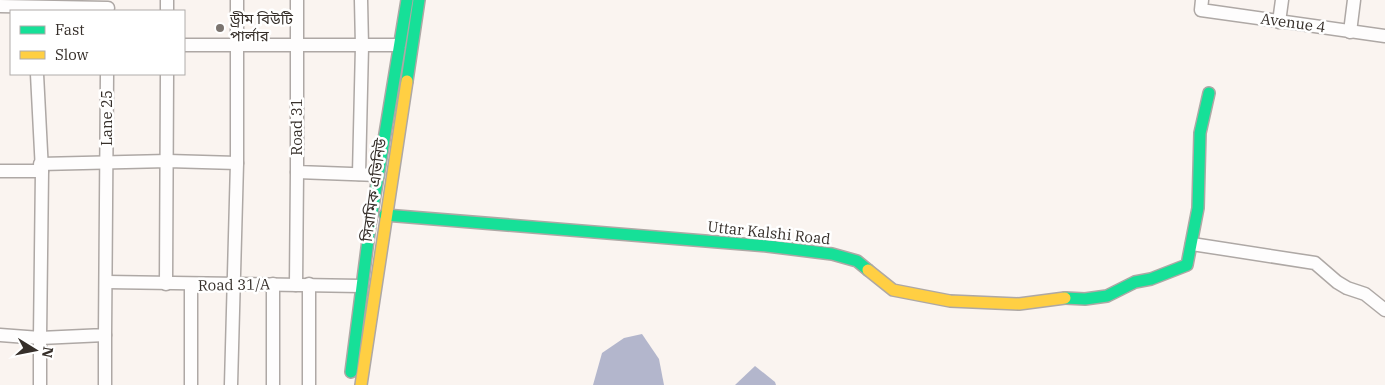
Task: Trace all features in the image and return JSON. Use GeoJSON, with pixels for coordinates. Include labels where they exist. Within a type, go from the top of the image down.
{"type":"FeatureCollection","features":[{"type":"Feature","properties":{"kind":"street"},"geometry":{"type":"LineString","coordinates":[[231,385],[232,285],[237,163],[237,0]]}},
{"type":"Feature","properties":{"kind":"street","name":"Road 31"},"geometry":{"type":"LineString","coordinates":[[297,0],[297,172],[378,175]]}},
{"type":"Feature","properties":{"kind":"street"},"geometry":{"type":"LineString","coordinates":[[359,174],[362,46],[361,0]]}},
{"type":"Feature","properties":{"kind":"street","name":"সিরামিক এভিনিউ"},"geometry":{"type":"LineString","coordinates":[[349,385],[370,225],[407,0]]}},
{"type":"Feature","properties":{"kind":"street","name":"সিরামিক এভিনিউ"},"geometry":{"type":"LineString","coordinates":[[361,385],[385,215],[419,0]]}},
{"type":"Feature","properties":{"kind":"street"},"geometry":{"type":"LineString","coordinates":[[1279,22],[1282,0]]}},
{"type":"Feature","properties":{"kind":"street"},"geometry":{"type":"LineString","coordinates":[[1350,32],[1354,0]]}},
{"type":"Feature","properties":{"kind":"street","name":"Avenue 4"},"geometry":{"type":"LineString","coordinates":[[1201,5],[1279,22],[1385,36]]}},
{"type":"Feature","properties":{"kind":"street"},"geometry":{"type":"LineString","coordinates":[[0,6],[34,9],[108,6]]}},
{"type":"Feature","properties":{"kind":"street"},"geometry":{"type":"LineString","coordinates":[[185,45],[399,45]]}},
{"type":"Feature","properties":{"kind":"street"},"geometry":{"type":"LineString","coordinates":[[37,75],[41,167],[40,385]]}},
{"type":"Feature","properties":{"kind":"street","name":"Lane 25"},"geometry":{"type":"LineString","coordinates":[[105,385],[107,75]]}},
{"type":"Feature","properties":{"kind":"street"},"geometry":{"type":"LineString","coordinates":[[166,284],[167,75]]}},
{"type":"Feature","properties":{"kind":"street"},"geometry":{"type":"LineString","coordinates":[[1209,93],[1200,133],[1198,208],[1192,244],[1315,263],[1337,282],[1365,294],[1385,310]]}},
{"type":"Feature","properties":{"kind":"street"},"geometry":{"type":"LineString","coordinates":[[0,171],[107,163],[168,161],[237,163]]}},
{"type":"Feature","properties":{"kind":"street"},"geometry":{"type":"LineString","coordinates":[[297,172],[309,385]]}},
{"type":"Feature","properties":{"kind":"street","name":"Uttar Kalshi Road"},"geometry":{"type":"LineString","coordinates":[[385,215],[767,246],[832,254],[857,261],[893,290],[950,301],[1019,304],[1058,298],[1085,299],[1107,296],[1135,282],[1151,279],[1187,265],[1192,244]]}},
{"type":"Feature","properties":{"kind":"street","name":"Road 31/A"},"geometry":{"type":"LineString","coordinates":[[107,282],[190,285],[361,286]]}},
{"type":"Feature","properties":{"kind":"street"},"geometry":{"type":"LineString","coordinates":[[273,284],[273,385]]}},
{"type":"Feature","properties":{"kind":"street"},"geometry":{"type":"LineString","coordinates":[[190,285],[191,385]]}},
{"type":"Feature","properties":{"kind":"street"},"geometry":{"type":"LineString","coordinates":[[0,335],[40,338],[105,335]]}},
{"type":"Feature","properties":{"kind":"water"},"geometry":{"type":"Polygon","coordinates":[[[642,334],[659,359],[664,385],[593,385],[602,353],[624,338],[642,334]]]}},
{"type":"Feature","properties":{"kind":"water"},"geometry":{"type":"Polygon","coordinates":[[[755,366],[775,382],[776,385],[735,385],[755,366]]]}},
{"type":"Feature","properties":{"kind":"traffic: fast"},"geometry":{"type":"LineString","coordinates":[[351,372],[370,225],[407,0]]}},
{"type":"Feature","properties":{"kind":"traffic: fast"},"geometry":{"type":"LineString","coordinates":[[407,81],[419,0]]}},
{"type":"Feature","properties":{"kind":"traffic: fast"},"geometry":{"type":"LineString","coordinates":[[1065,298],[1085,299],[1107,296],[1135,282],[1151,279],[1187,265],[1198,208],[1200,133],[1209,93]]}},
{"type":"Feature","properties":{"kind":"traffic: fast"},"geometry":{"type":"LineString","coordinates":[[385,215],[767,246],[832,254],[857,261],[868,270]]}},
{"type":"Feature","properties":{"kind":"traffic: slow"},"geometry":{"type":"LineString","coordinates":[[361,385],[407,81]]}},
{"type":"Feature","properties":{"kind":"traffic: slow"},"geometry":{"type":"LineString","coordinates":[[868,270],[893,290],[950,301],[1019,304],[1065,298]]}},
{"type":"Feature","properties":{"kind":"place","name":"ড্রীম বিউটি পার্লার"},"geometry":{"type":"Point","coordinates":[220,28]}}]}
